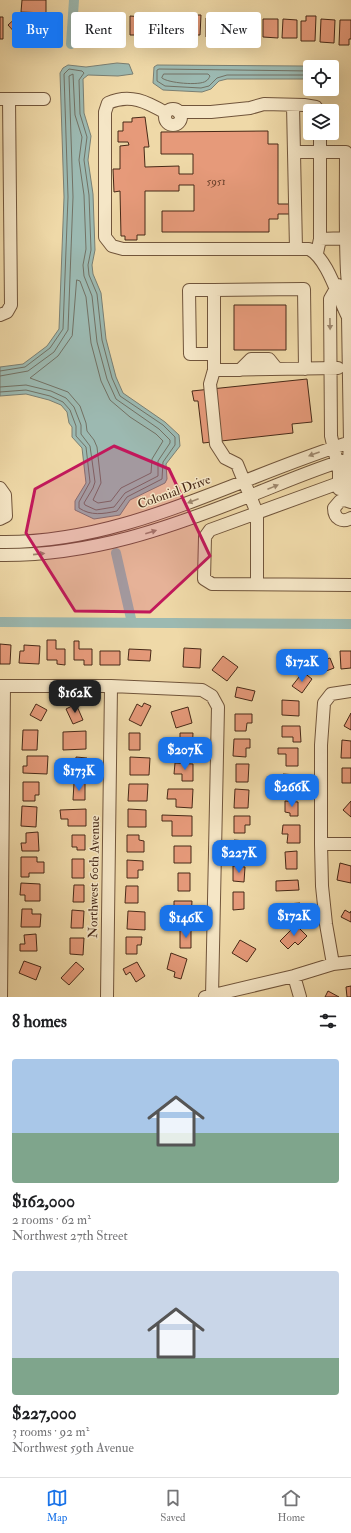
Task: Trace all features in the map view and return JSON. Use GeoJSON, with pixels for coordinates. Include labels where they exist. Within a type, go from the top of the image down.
{"type":"FeatureCollection","features":[{"type":"Feature","properties":{"kind":"street"},"geometry":{"type":"LineString","coordinates":[[303,106],[264,104],[250,108],[219,111],[172,112],[144,100],[130,98],[117,99],[108,103],[104,112],[106,237],[112,246],[123,249],[309,249],[317,253],[336,287],[339,299],[348,317]]}},
{"type":"Feature","properties":{"kind":"street"},"geometry":{"type":"LineString","coordinates":[[3,313],[11,305],[5,99],[44,99]]}},
{"type":"Feature","properties":{"kind":"street"},"geometry":{"type":"LineString","coordinates":[[293,105],[296,249]]}},
{"type":"Feature","properties":{"kind":"street"},"geometry":{"type":"LineString","coordinates":[[317,253],[320,239],[320,140]]}},
{"type":"Feature","properties":{"kind":"street"},"geometry":{"type":"LineString","coordinates":[[294,152],[346,152],[348,205],[347,273],[351,296],[351,308],[348,317],[351,442],[346,460],[346,501],[335,505],[335,515],[343,520],[351,518]]}},
{"type":"Feature","properties":{"kind":"street"},"geometry":{"type":"LineString","coordinates":[[320,239],[347,238]]}},
{"type":"Feature","properties":{"kind":"street"},"geometry":{"type":"LineString","coordinates":[[346,460],[334,447],[331,436],[330,298],[336,287],[344,279],[347,273]]}},
{"type":"Feature","properties":{"kind":"street"},"geometry":{"type":"LineString","coordinates":[[214,354],[190,354],[189,290],[304,289],[305,369]]}},
{"type":"Feature","properties":{"kind":"street"},"geometry":{"type":"LineString","coordinates":[[214,290],[214,370],[210,384],[216,444],[225,458],[237,464],[257,513],[256,584]]}},
{"type":"Feature","properties":{"kind":"street"},"geometry":{"type":"LineString","coordinates":[[214,370],[350,368]]}},
{"type":"Feature","properties":{"kind":"street","name":"Colonial Drive"},"geometry":{"type":"LineString","coordinates":[[0,542],[23,543],[72,538],[120,526],[174,508],[334,447],[351,442]]}},
{"type":"Feature","properties":{"kind":"street"},"geometry":{"type":"LineString","coordinates":[[0,555],[23,555],[74,550],[123,541],[179,523],[346,460]]}},
{"type":"Feature","properties":{"kind":"street"},"geometry":{"type":"LineString","coordinates":[[347,482],[210,530],[205,537],[204,579],[212,584],[351,585]]}},
{"type":"Feature","properties":{"kind":"street"},"geometry":{"type":"LineString","coordinates":[[0,488],[5,495],[6,516],[0,519]]}},
{"type":"Feature","properties":{"kind":"street"},"geometry":{"type":"LineString","coordinates":[[174,508],[179,523]]}},
{"type":"Feature","properties":{"kind":"street"},"geometry":{"type":"LineString","coordinates":[[120,526],[123,541]]}},
{"type":"Feature","properties":{"kind":"street"},"geometry":{"type":"LineString","coordinates":[[1,997],[2,686],[111,686],[202,690],[212,696],[218,708],[208,996],[294,976],[334,964],[351,962]]}},
{"type":"Feature","properties":{"kind":"street","name":"Northwest 60th Avenue"},"geometry":{"type":"LineString","coordinates":[[107,997],[111,686]]}},
{"type":"Feature","properties":{"kind":"street"},"geometry":{"type":"LineString","coordinates":[[334,964],[326,924],[322,886],[321,745],[324,703],[331,694],[351,691]]}},
{"type":"Feature","properties":{"kind":"street"},"geometry":{"type":"LineString","coordinates":[[321,844],[351,844]]}},
{"type":"Feature","properties":{"kind":"street"},"geometry":{"type":"LineString","coordinates":[[294,976],[300,997]]}},
{"type":"Feature","properties":{"kind":"highlighted area"},"geometry":{"type":"Polygon","coordinates":[[[114,446],[169,469],[210,556],[150,612],[75,611],[26,533],[35,489],[114,446]]]}},
{"type":"Feature","properties":{"kind":"water"},"geometry":{"type":"Polygon","coordinates":[[[117,63],[129,64],[133,74],[118,76],[88,75],[83,79],[84,113],[91,136],[88,160],[93,194],[95,250],[92,265],[93,274],[101,293],[106,339],[116,377],[123,393],[165,422],[179,435],[180,446],[166,464],[167,479],[165,483],[130,500],[120,515],[94,519],[75,510],[75,501],[86,483],[82,448],[72,437],[72,427],[69,423],[67,412],[61,405],[26,394],[0,396],[0,367],[23,364],[47,346],[59,329],[64,197],[60,73],[63,68],[68,65],[86,67],[117,63]]]}},
{"type":"Feature","properties":{"kind":"water"},"geometry":{"type":"Polygon","coordinates":[[[157,65],[302,66],[303,79],[227,79],[219,81],[211,89],[202,92],[163,90],[153,83],[154,67],[157,65]]]}},
{"type":"Feature","properties":{"kind":"building"},"geometry":{"type":"Polygon","coordinates":[[[22,0],[46,0],[46,12],[21,12],[22,0]]]}},
{"type":"Feature","properties":{"kind":"building"},"geometry":{"type":"Polygon","coordinates":[[[198,15],[201,15],[200,35],[198,35],[198,15]]]}},
{"type":"Feature","properties":{"kind":"building"},"geometry":{"type":"Polygon","coordinates":[[[130,16],[134,16],[134,35],[130,35],[130,16]]]}},
{"type":"Feature","properties":{"kind":"building"},"geometry":{"type":"Polygon","coordinates":[[[306,16],[316,16],[315,41],[301,41],[301,21],[306,21],[306,16]]]}},
{"type":"Feature","properties":{"kind":"building"},"geometry":{"type":"Polygon","coordinates":[[[0,17],[3,17],[3,39],[0,39],[0,17]]]}},
{"type":"Feature","properties":{"kind":"building"},"geometry":{"type":"Polygon","coordinates":[[[263,19],[278,19],[278,38],[263,37],[263,19]]]}},
{"type":"Feature","properties":{"kind":"building"},"geometry":{"type":"Polygon","coordinates":[[[283,19],[297,20],[297,38],[282,38],[283,19]]]}},
{"type":"Feature","properties":{"kind":"building"},"geometry":{"type":"Polygon","coordinates":[[[321,19],[335,20],[334,43],[320,42],[321,19]]]}},
{"type":"Feature","properties":{"kind":"building"},"geometry":{"type":"Polygon","coordinates":[[[340,20],[351,20],[351,39],[349,39],[349,45],[339,45],[340,20]]]}},
{"type":"Feature","properties":{"kind":"building"},"geometry":{"type":"Polygon","coordinates":[[[12,21],[12,29],[8,25],[12,21]]]}},
{"type":"Feature","properties":{"kind":"building"},"geometry":{"type":"Polygon","coordinates":[[[145,117],[149,147],[144,147],[145,167],[179,166],[179,174],[193,174],[193,154],[161,154],[161,132],[268,131],[268,144],[278,144],[278,204],[292,204],[292,214],[278,214],[278,219],[269,219],[269,232],[162,232],[162,211],[194,211],[194,185],[179,185],[179,191],[145,191],[145,235],[137,235],[137,240],[125,240],[125,236],[121,236],[120,191],[114,192],[113,169],[120,169],[120,146],[129,145],[128,142],[118,142],[118,131],[123,131],[123,122],[132,122],[132,118],[145,117]]]}},
{"type":"Feature","properties":{"kind":"building"},"geometry":{"type":"Polygon","coordinates":[[[234,305],[286,305],[286,350],[234,350],[234,305]]]}},
{"type":"Feature","properties":{"kind":"building"},"geometry":{"type":"Polygon","coordinates":[[[307,379],[312,422],[292,424],[293,433],[203,443],[198,401],[194,401],[192,391],[307,379]]]}},
{"type":"Feature","properties":{"kind":"building"},"geometry":{"type":"Polygon","coordinates":[[[47,640],[56,640],[56,649],[65,649],[65,665],[57,664],[57,660],[47,660],[47,640]]]}},
{"type":"Feature","properties":{"kind":"building"},"geometry":{"type":"Polygon","coordinates":[[[74,641],[79,641],[79,649],[92,649],[92,665],[84,665],[84,660],[74,660],[74,641]]]}},
{"type":"Feature","properties":{"kind":"building"},"geometry":{"type":"Polygon","coordinates":[[[0,644],[11,645],[10,664],[0,664],[0,644]]]}},
{"type":"Feature","properties":{"kind":"building"},"geometry":{"type":"Polygon","coordinates":[[[24,645],[40,646],[39,664],[19,663],[20,651],[24,651],[24,645]]]}},
{"type":"Feature","properties":{"kind":"building"},"geometry":{"type":"Polygon","coordinates":[[[184,648],[201,649],[200,668],[183,667],[184,648]]]}},
{"type":"Feature","properties":{"kind":"building"},"geometry":{"type":"Polygon","coordinates":[[[129,649],[151,650],[150,661],[128,660],[129,649]]]}},
{"type":"Feature","properties":{"kind":"building"},"geometry":{"type":"Polygon","coordinates":[[[100,651],[120,651],[120,665],[100,665],[100,651]]]}},
{"type":"Feature","properties":{"kind":"building"},"geometry":{"type":"Polygon","coordinates":[[[340,651],[351,651],[351,668],[341,669],[340,651]]]}},
{"type":"Feature","properties":{"kind":"building"},"geometry":{"type":"Polygon","coordinates":[[[223,656],[238,667],[227,681],[212,670],[223,656]]]}},
{"type":"Feature","properties":{"kind":"building"},"geometry":{"type":"Polygon","coordinates":[[[330,658],[334,668],[321,673],[317,662],[330,658]]]}},
{"type":"Feature","properties":{"kind":"building"},"geometry":{"type":"Polygon","coordinates":[[[303,672],[312,679],[302,693],[292,686],[303,672]]]}},
{"type":"Feature","properties":{"kind":"building"},"geometry":{"type":"Polygon","coordinates":[[[237,687],[255,691],[252,701],[235,697],[237,687]]]}},
{"type":"Feature","properties":{"kind":"building"},"geometry":{"type":"Polygon","coordinates":[[[282,700],[299,701],[299,716],[282,715],[282,700]]]}},
{"type":"Feature","properties":{"kind":"building"},"geometry":{"type":"Polygon","coordinates":[[[144,703],[151,706],[141,726],[129,720],[137,704],[142,707],[144,703]]]}},
{"type":"Feature","properties":{"kind":"building"},"geometry":{"type":"Polygon","coordinates":[[[36,704],[47,710],[41,721],[30,715],[36,704]]]}},
{"type":"Feature","properties":{"kind":"building"},"geometry":{"type":"Polygon","coordinates":[[[76,704],[83,720],[73,724],[66,709],[76,704]]]}},
{"type":"Feature","properties":{"kind":"building"},"geometry":{"type":"Polygon","coordinates":[[[188,707],[192,723],[176,728],[171,712],[188,707]]]}},
{"type":"Feature","properties":{"kind":"building"},"geometry":{"type":"Polygon","coordinates":[[[351,713],[351,730],[344,726],[351,713]]]}},
{"type":"Feature","properties":{"kind":"building"},"geometry":{"type":"Polygon","coordinates":[[[235,714],[252,714],[252,723],[247,723],[246,731],[235,731],[235,714]]]}},
{"type":"Feature","properties":{"kind":"building"},"geometry":{"type":"Polygon","coordinates":[[[282,726],[300,726],[301,742],[293,742],[293,737],[282,737],[282,726]]]}},
{"type":"Feature","properties":{"kind":"building"},"geometry":{"type":"Polygon","coordinates":[[[23,730],[38,730],[37,750],[22,750],[23,730]]]}},
{"type":"Feature","properties":{"kind":"building"},"geometry":{"type":"Polygon","coordinates":[[[86,731],[86,749],[63,750],[63,732],[86,731]]]}},
{"type":"Feature","properties":{"kind":"building"},"geometry":{"type":"Polygon","coordinates":[[[129,733],[140,733],[140,750],[129,750],[129,733]]]}},
{"type":"Feature","properties":{"kind":"building"},"geometry":{"type":"Polygon","coordinates":[[[180,733],[193,733],[192,754],[185,753],[186,749],[173,749],[173,739],[180,739],[180,733]]]}},
{"type":"Feature","properties":{"kind":"building"},"geometry":{"type":"Polygon","coordinates":[[[234,739],[250,739],[250,748],[246,748],[246,757],[233,756],[234,739]]]}},
{"type":"Feature","properties":{"kind":"building"},"geometry":{"type":"Polygon","coordinates":[[[342,740],[351,741],[351,758],[341,758],[342,740]]]}},
{"type":"Feature","properties":{"kind":"building"},"geometry":{"type":"Polygon","coordinates":[[[278,748],[298,748],[298,766],[286,766],[286,754],[278,754],[278,748]]]}},
{"type":"Feature","properties":{"kind":"building"},"geometry":{"type":"Polygon","coordinates":[[[27,756],[48,756],[47,774],[23,773],[23,766],[27,766],[27,756]]]}},
{"type":"Feature","properties":{"kind":"building"},"geometry":{"type":"Polygon","coordinates":[[[76,757],[87,758],[86,775],[75,775],[76,757]]]}},
{"type":"Feature","properties":{"kind":"building"},"geometry":{"type":"Polygon","coordinates":[[[130,757],[150,758],[149,775],[130,775],[130,757]]]}},
{"type":"Feature","properties":{"kind":"building"},"geometry":{"type":"Polygon","coordinates":[[[175,763],[193,764],[193,781],[182,781],[182,774],[174,774],[175,763]]]}},
{"type":"Feature","properties":{"kind":"building"},"geometry":{"type":"Polygon","coordinates":[[[236,764],[249,764],[248,782],[236,782],[236,764]]]}},
{"type":"Feature","properties":{"kind":"building"},"geometry":{"type":"Polygon","coordinates":[[[342,768],[351,768],[351,783],[342,783],[342,768]]]}},
{"type":"Feature","properties":{"kind":"building"},"geometry":{"type":"Polygon","coordinates":[[[283,774],[297,775],[297,792],[282,792],[283,774]]]}},
{"type":"Feature","properties":{"kind":"building"},"geometry":{"type":"Polygon","coordinates":[[[23,782],[39,782],[39,795],[35,795],[35,801],[23,801],[23,782]]]}},
{"type":"Feature","properties":{"kind":"building"},"geometry":{"type":"Polygon","coordinates":[[[74,783],[85,783],[85,800],[73,800],[74,783]]]}},
{"type":"Feature","properties":{"kind":"building"},"geometry":{"type":"Polygon","coordinates":[[[129,784],[148,784],[147,801],[128,801],[129,784]]]}},
{"type":"Feature","properties":{"kind":"building"},"geometry":{"type":"Polygon","coordinates":[[[168,789],[193,789],[192,808],[176,807],[176,799],[167,799],[168,789]]]}},
{"type":"Feature","properties":{"kind":"building"},"geometry":{"type":"Polygon","coordinates":[[[235,789],[249,790],[248,808],[234,808],[235,789]]]}},
{"type":"Feature","properties":{"kind":"building"},"geometry":{"type":"Polygon","coordinates":[[[285,801],[298,802],[298,816],[290,816],[290,813],[285,812],[285,801]]]}},
{"type":"Feature","properties":{"kind":"building"},"geometry":{"type":"Polygon","coordinates":[[[351,801],[351,817],[343,810],[351,801]]]}},
{"type":"Feature","properties":{"kind":"building"},"geometry":{"type":"Polygon","coordinates":[[[22,806],[37,807],[36,827],[21,826],[22,806]]]}},
{"type":"Feature","properties":{"kind":"building"},"geometry":{"type":"Polygon","coordinates":[[[86,809],[86,826],[68,826],[68,819],[61,819],[60,810],[86,809]]]}},
{"type":"Feature","properties":{"kind":"building"},"geometry":{"type":"Polygon","coordinates":[[[128,809],[146,810],[146,827],[128,827],[128,809]]]}},
{"type":"Feature","properties":{"kind":"building"},"geometry":{"type":"Polygon","coordinates":[[[162,815],[192,816],[192,836],[172,836],[172,821],[162,821],[162,815]]]}},
{"type":"Feature","properties":{"kind":"building"},"geometry":{"type":"Polygon","coordinates":[[[234,816],[250,816],[250,825],[245,825],[245,833],[234,833],[234,816]]]}},
{"type":"Feature","properties":{"kind":"building"},"geometry":{"type":"Polygon","coordinates":[[[283,825],[300,825],[300,843],[287,843],[288,834],[282,834],[283,825]]]}},
{"type":"Feature","properties":{"kind":"building"},"geometry":{"type":"Polygon","coordinates":[[[38,832],[39,851],[22,851],[21,843],[26,843],[26,833],[38,832]]]}},
{"type":"Feature","properties":{"kind":"building"},"geometry":{"type":"Polygon","coordinates":[[[72,835],[85,835],[85,850],[77,850],[77,847],[72,847],[72,835]]]}},
{"type":"Feature","properties":{"kind":"building"},"geometry":{"type":"Polygon","coordinates":[[[127,835],[139,835],[139,840],[144,841],[144,852],[127,852],[127,835]]]}},
{"type":"Feature","properties":{"kind":"building"},"geometry":{"type":"Polygon","coordinates":[[[234,840],[245,841],[245,858],[233,858],[234,840]]]}},
{"type":"Feature","properties":{"kind":"building"},"geometry":{"type":"Polygon","coordinates":[[[174,846],[191,846],[191,863],[174,863],[174,846]]]}},
{"type":"Feature","properties":{"kind":"building"},"geometry":{"type":"Polygon","coordinates":[[[297,851],[297,869],[286,869],[285,852],[297,851]]]}},
{"type":"Feature","properties":{"kind":"building"},"geometry":{"type":"Polygon","coordinates":[[[21,857],[37,857],[37,862],[44,862],[44,873],[29,873],[29,877],[21,877],[21,857]]]}},
{"type":"Feature","properties":{"kind":"building"},"geometry":{"type":"Polygon","coordinates":[[[72,859],[84,859],[84,878],[72,878],[72,859]]]}},
{"type":"Feature","properties":{"kind":"building"},"geometry":{"type":"Polygon","coordinates":[[[127,860],[143,861],[143,870],[138,870],[138,878],[127,878],[127,860]]]}},
{"type":"Feature","properties":{"kind":"building"},"geometry":{"type":"Polygon","coordinates":[[[340,863],[351,866],[351,883],[337,880],[340,863]]]}},
{"type":"Feature","properties":{"kind":"building"},"geometry":{"type":"Polygon","coordinates":[[[233,866],[245,867],[244,882],[233,881],[233,866]]]}},
{"type":"Feature","properties":{"kind":"building"},"geometry":{"type":"Polygon","coordinates":[[[178,873],[190,873],[190,891],[178,891],[178,873]]]}},
{"type":"Feature","properties":{"kind":"building"},"geometry":{"type":"Polygon","coordinates":[[[298,880],[299,890],[276,891],[276,881],[298,880]]]}},
{"type":"Feature","properties":{"kind":"building"},"geometry":{"type":"Polygon","coordinates":[[[21,883],[40,884],[40,901],[25,901],[25,895],[20,895],[21,883]]]}},
{"type":"Feature","properties":{"kind":"building"},"geometry":{"type":"Polygon","coordinates":[[[74,885],[84,885],[84,902],[73,902],[74,885]]]}},
{"type":"Feature","properties":{"kind":"building"},"geometry":{"type":"Polygon","coordinates":[[[126,886],[138,886],[138,903],[125,903],[126,886]]]}},
{"type":"Feature","properties":{"kind":"building"},"geometry":{"type":"Polygon","coordinates":[[[233,892],[244,892],[244,909],[233,910],[233,892]]]}},
{"type":"Feature","properties":{"kind":"building"},"geometry":{"type":"Polygon","coordinates":[[[174,901],[192,901],[191,919],[180,918],[180,911],[174,911],[174,901]]]}},
{"type":"Feature","properties":{"kind":"building"},"geometry":{"type":"Polygon","coordinates":[[[300,903],[301,919],[295,920],[295,915],[288,916],[287,904],[300,903]]]}},
{"type":"Feature","properties":{"kind":"building"},"geometry":{"type":"Polygon","coordinates":[[[22,909],[32,909],[32,914],[41,914],[40,927],[21,927],[22,909]]]}},
{"type":"Feature","properties":{"kind":"building"},"geometry":{"type":"Polygon","coordinates":[[[72,910],[84,911],[83,928],[71,928],[72,910]]]}},
{"type":"Feature","properties":{"kind":"building"},"geometry":{"type":"Polygon","coordinates":[[[345,910],[350,913],[351,911],[351,922],[341,917],[345,910]]]}},
{"type":"Feature","properties":{"kind":"building"},"geometry":{"type":"Polygon","coordinates":[[[128,911],[145,912],[145,930],[127,929],[128,911]]]}},
{"type":"Feature","properties":{"kind":"building"},"geometry":{"type":"Polygon","coordinates":[[[296,925],[307,936],[298,945],[295,942],[288,949],[280,941],[296,925]]]}},
{"type":"Feature","properties":{"kind":"building"},"geometry":{"type":"Polygon","coordinates":[[[180,930],[191,930],[191,948],[180,948],[180,930]]]}},
{"type":"Feature","properties":{"kind":"building"},"geometry":{"type":"Polygon","coordinates":[[[36,934],[37,951],[20,951],[20,944],[25,944],[24,935],[36,934]]]}},
{"type":"Feature","properties":{"kind":"building"},"geometry":{"type":"Polygon","coordinates":[[[126,937],[142,937],[141,945],[137,945],[137,954],[126,954],[126,937]]]}},
{"type":"Feature","properties":{"kind":"building"},"geometry":{"type":"Polygon","coordinates":[[[70,938],[84,938],[83,955],[70,954],[70,938]]]}},
{"type":"Feature","properties":{"kind":"building"},"geometry":{"type":"Polygon","coordinates":[[[240,940],[256,949],[247,962],[232,953],[240,940]]]}},
{"type":"Feature","properties":{"kind":"building"},"geometry":{"type":"Polygon","coordinates":[[[171,953],[187,959],[181,979],[174,977],[175,972],[167,969],[171,953]]]}},
{"type":"Feature","properties":{"kind":"building"},"geometry":{"type":"Polygon","coordinates":[[[24,961],[41,967],[36,980],[19,973],[24,961]]]}},
{"type":"Feature","properties":{"kind":"building"},"geometry":{"type":"Polygon","coordinates":[[[76,962],[84,969],[69,985],[61,978],[76,962]]]}},
{"type":"Feature","properties":{"kind":"building"},"geometry":{"type":"Polygon","coordinates":[[[137,962],[145,976],[136,982],[130,972],[126,975],[123,969],[137,962]]]}},
{"type":"Feature","properties":{"kind":"building"},"geometry":{"type":"Polygon","coordinates":[[[351,986],[351,997],[347,997],[346,987],[351,986]]]}},
{"type":"Feature","properties":{"kind":"building"},"geometry":{"type":"Polygon","coordinates":[[[328,991],[339,997],[325,997],[328,991]]]}},
{"type":"Feature","properties":{"kind":"waterway"},"geometry":{"type":"LineString","coordinates":[[73,12],[74,0]]}},
{"type":"Feature","properties":{"kind":"waterway"},"geometry":{"type":"LineString","coordinates":[[116,553],[132,623]]}},
{"type":"Feature","properties":{"kind":"waterway"},"geometry":{"type":"LineString","coordinates":[[0,622],[351,624]]}}]}
